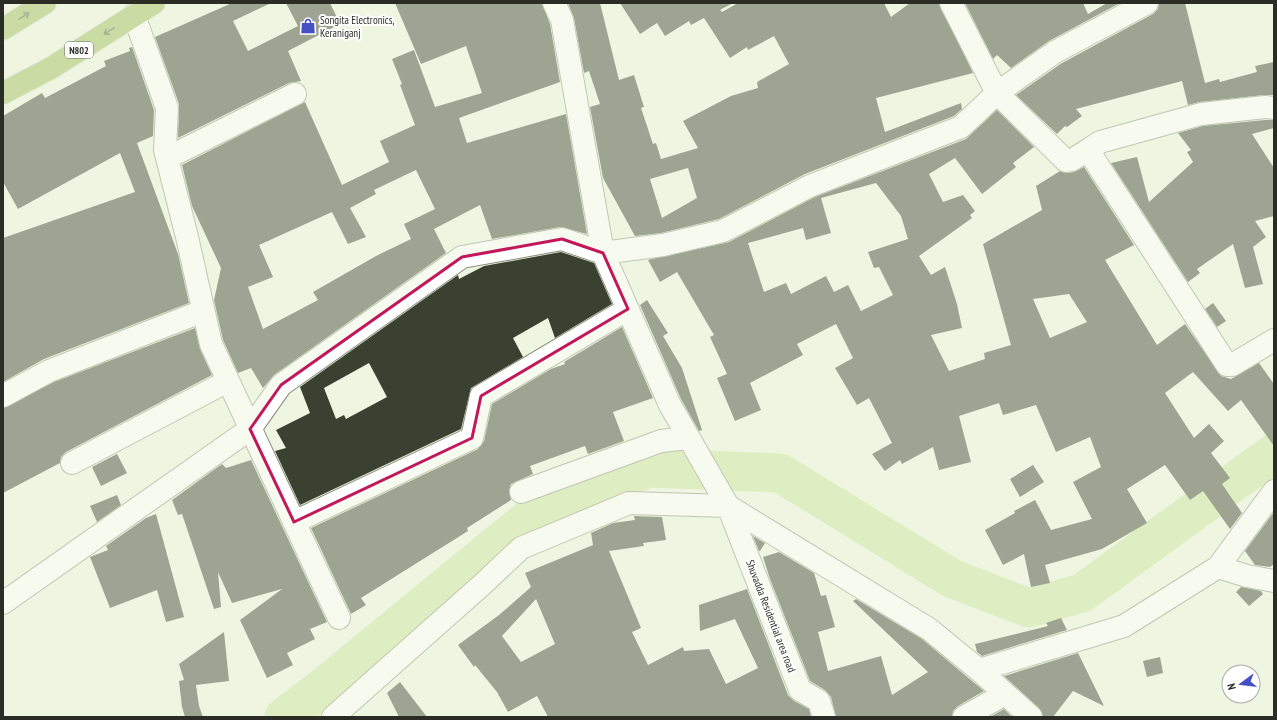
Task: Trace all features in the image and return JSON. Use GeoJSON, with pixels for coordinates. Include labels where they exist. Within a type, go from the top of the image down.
{"type":"FeatureCollection","features":[{"type":"Feature","properties":{"kind":"highway"},"geometry":{"type":"LineString","coordinates":[[3,29],[45,3]]}},
{"type":"Feature","properties":{"kind":"highway","name":"N802"},"geometry":{"type":"LineString","coordinates":[[3,93],[51,68],[154,3]]}},
{"type":"Feature","properties":{"kind":"street","name":"Shuvadda Residential area road"},"geometry":{"type":"LineString","coordinates":[[554,3],[562,20],[603,253],[670,405],[728,506],[800,690],[819,701],[824,717]]}},
{"type":"Feature","properties":{"kind":"street"},"geometry":{"type":"LineString","coordinates":[[951,3],[997,93],[1066,161],[1072,160],[1100,142],[1201,114],[1265,107],[1274,108]]}},
{"type":"Feature","properties":{"kind":"street"},"geometry":{"type":"LineString","coordinates":[[3,603],[250,429],[281,385],[462,257],[562,238],[603,253],[663,245],[723,231],[810,186],[961,127],[997,93],[1055,52],[1147,3]]}},
{"type":"Feature","properties":{"kind":"street"},"geometry":{"type":"LineString","coordinates":[[134,15],[167,108],[164,150],[210,344],[338,618]]}},
{"type":"Feature","properties":{"kind":"street"},"geometry":{"type":"LineString","coordinates":[[167,158],[295,94]]}},
{"type":"Feature","properties":{"kind":"street"},"geometry":{"type":"LineString","coordinates":[[1088,150],[1227,365],[1232,365],[1274,340]]}},
{"type":"Feature","properties":{"kind":"street"},"geometry":{"type":"LineString","coordinates":[[294,522],[472,438],[481,396],[628,309]]}},
{"type":"Feature","properties":{"kind":"street"},"geometry":{"type":"LineString","coordinates":[[3,396],[49,371],[203,311]]}},
{"type":"Feature","properties":{"kind":"street"},"geometry":{"type":"LineString","coordinates":[[72,463],[228,381]]}},
{"type":"Feature","properties":{"kind":"street"},"geometry":{"type":"LineString","coordinates":[[521,492],[661,441],[688,438]]}},
{"type":"Feature","properties":{"kind":"street"},"geometry":{"type":"LineString","coordinates":[[979,670],[1124,626],[1218,567],[1274,491]]}},
{"type":"Feature","properties":{"kind":"street"},"geometry":{"type":"LineString","coordinates":[[333,717],[484,583],[521,548],[629,503],[728,506],[929,629],[979,670],[1031,717]]}},
{"type":"Feature","properties":{"kind":"street"},"geometry":{"type":"LineString","coordinates":[[1218,567],[1274,582]]}},
{"type":"Feature","properties":{"kind":"street"},"geometry":{"type":"LineString","coordinates":[[964,717],[1005,694]]}},
{"type":"Feature","properties":{"kind":"highlighted area"},"geometry":{"type":"Polygon","coordinates":[[[562,239],[603,253],[628,309],[481,396],[472,438],[294,522],[250,429],[281,385],[462,257],[562,239]]]}},
{"type":"Feature","properties":{"kind":"building"},"geometry":{"type":"Polygon","coordinates":[[[232,3],[271,3],[233,21],[248,51],[298,26],[286,3],[330,3],[340,24],[288,51],[301,81],[289,83],[178,138],[179,104],[155,37],[232,3]]]}},
{"type":"Feature","properties":{"kind":"building"},"geometry":{"type":"Polygon","coordinates":[[[395,3],[542,3],[550,24],[560,82],[459,118],[467,143],[566,114],[587,234],[560,227],[492,239],[480,205],[434,229],[446,253],[274,375],[263,388],[251,368],[238,373],[223,340],[214,300],[221,268],[192,206],[182,165],[305,102],[342,185],[389,162],[380,141],[415,125],[400,85],[402,84],[392,59],[414,50],[435,107],[482,93],[466,46],[421,64],[395,3]],[[416,170],[374,190],[376,194],[350,208],[366,237],[348,244],[332,212],[259,245],[273,277],[248,287],[263,329],[318,300],[313,292],[376,256],[411,239],[404,224],[435,209],[416,170]]]}},
{"type":"Feature","properties":{"kind":"building"},"geometry":{"type":"Polygon","coordinates":[[[568,3],[600,3],[619,80],[634,75],[644,107],[641,108],[653,144],[656,143],[661,159],[698,148],[683,121],[731,96],[758,88],[757,82],[789,64],[774,36],[748,50],[747,47],[730,58],[704,18],[691,25],[689,21],[665,36],[657,23],[640,34],[620,3],[733,3],[720,10],[722,12],[738,3],[884,3],[891,17],[910,3],[939,3],[973,73],[876,98],[885,132],[961,103],[962,109],[954,116],[805,174],[719,219],[661,233],[635,236],[603,178],[590,107],[600,104],[589,71],[584,73],[574,18],[568,3]],[[688,168],[650,179],[662,218],[697,198],[688,168]]]}},
{"type":"Feature","properties":{"kind":"building"},"geometry":{"type":"Polygon","coordinates":[[[965,3],[1083,3],[1088,14],[1107,3],[1120,3],[1049,41],[1011,68],[997,55],[993,59],[965,3]]]}},
{"type":"Feature","properties":{"kind":"building"},"geometry":{"type":"Polygon","coordinates":[[[1159,3],[1185,3],[1205,83],[1219,79],[1220,82],[1257,72],[1255,66],[1274,62],[1274,95],[1200,102],[1188,105],[1182,81],[1076,109],[1082,116],[1067,127],[1065,126],[1057,134],[1016,95],[1062,63],[1153,14],[1158,9],[1159,3]]]}},
{"type":"Feature","properties":{"kind":"building"},"geometry":{"type":"Polygon","coordinates":[[[132,47],[154,110],[153,136],[137,143],[178,254],[189,303],[44,359],[3,382],[3,238],[135,192],[120,153],[18,209],[3,182],[3,116],[42,93],[45,98],[106,66],[104,61],[130,51],[129,48],[132,47]]]}},
{"type":"Feature","properties":{"kind":"building"},"geometry":{"type":"Polygon","coordinates":[[[997,110],[1034,147],[1013,163],[1016,167],[982,194],[955,158],[929,174],[943,202],[963,195],[975,211],[970,215],[972,218],[919,256],[931,275],[945,267],[957,304],[962,328],[931,335],[949,371],[985,359],[984,353],[1011,345],[983,244],[1042,210],[1036,186],[1060,171],[1068,173],[1074,172],[1084,167],[1134,245],[1105,260],[1157,345],[1185,324],[1221,376],[1231,379],[1259,363],[1274,384],[1274,446],[1241,400],[1228,411],[1193,372],[1165,393],[1194,438],[1209,424],[1224,441],[1211,453],[1230,478],[1222,484],[1242,513],[1230,529],[1203,491],[1190,500],[1165,465],[1127,489],[1147,523],[1102,549],[1045,565],[1050,583],[1031,587],[1024,554],[1003,565],[985,530],[1015,513],[1014,511],[1035,500],[1051,530],[1092,519],[1073,482],[1101,467],[1090,437],[1056,452],[1036,405],[1003,415],[999,403],[959,416],[971,462],[939,470],[933,447],[902,464],[900,460],[885,471],[872,454],[892,443],[869,398],[857,405],[835,368],[853,358],[836,324],[797,344],[803,355],[750,383],[761,410],[735,421],[717,378],[727,374],[710,337],[714,335],[677,272],[660,282],[648,260],[729,242],[815,197],[966,139],[997,110]],[[876,183],[821,198],[831,233],[806,240],[803,228],[748,243],[764,292],[786,283],[791,294],[826,276],[834,292],[848,285],[861,311],[893,295],[879,267],[874,268],[868,252],[908,239],[901,216],[876,183]],[[1069,294],[1033,299],[1050,338],[1087,322],[1069,294]]]}},
{"type":"Feature","properties":{"kind":"building"},"geometry":{"type":"Polygon","coordinates":[[[1274,120],[1274,128],[1252,134],[1274,168],[1274,216],[1255,221],[1266,237],[1253,247],[1263,284],[1245,288],[1233,244],[1197,269],[1200,273],[1188,282],[1111,163],[1137,157],[1149,202],[1193,162],[1187,152],[1191,150],[1178,133],[1203,126],[1274,120]]]}},
{"type":"Feature","properties":{"kind":"building"},"geometry":{"type":"Polygon","coordinates":[[[561,252],[594,263],[612,304],[555,338],[548,318],[513,338],[523,357],[471,388],[461,429],[300,505],[275,451],[286,448],[276,430],[310,413],[300,387],[458,275],[459,279],[484,266],[561,252]],[[369,363],[324,388],[336,419],[344,415],[346,419],[387,397],[369,363]]]}},
{"type":"Feature","properties":{"kind":"building"},"geometry":{"type":"Polygon","coordinates":[[[647,300],[668,333],[663,336],[682,368],[702,430],[699,431],[681,399],[640,305],[647,300]]]}},
{"type":"Feature","properties":{"kind":"building"},"geometry":{"type":"Polygon","coordinates":[[[1213,303],[1226,321],[1217,327],[1205,309],[1213,303]]]}},
{"type":"Feature","properties":{"kind":"building"},"geometry":{"type":"Polygon","coordinates":[[[622,327],[653,398],[613,412],[624,441],[588,454],[585,446],[530,466],[533,474],[511,484],[509,490],[511,500],[467,528],[468,531],[361,598],[366,605],[351,614],[311,528],[478,449],[484,441],[492,404],[551,369],[565,364],[564,362],[622,327]]]}},
{"type":"Feature","properties":{"kind":"building"},"geometry":{"type":"Polygon","coordinates":[[[195,328],[200,349],[212,375],[66,452],[61,457],[60,463],[3,493],[3,408],[54,382],[195,328]]]}},
{"type":"Feature","properties":{"kind":"building"},"geometry":{"type":"Polygon","coordinates":[[[117,454],[127,473],[101,486],[92,467],[117,454]]]}},
{"type":"Feature","properties":{"kind":"building"},"geometry":{"type":"Polygon","coordinates":[[[251,460],[327,622],[310,629],[315,639],[287,653],[293,665],[267,678],[240,620],[282,589],[232,603],[218,572],[221,607],[214,609],[182,514],[178,515],[172,500],[222,464],[226,468],[251,460]]]}},
{"type":"Feature","properties":{"kind":"building"},"geometry":{"type":"Polygon","coordinates":[[[1033,465],[1044,482],[1020,497],[1010,479],[1033,465]]]}},
{"type":"Feature","properties":{"kind":"building"},"geometry":{"type":"Polygon","coordinates":[[[117,495],[121,505],[97,522],[90,506],[117,495]]]}},
{"type":"Feature","properties":{"kind":"building"},"geometry":{"type":"Polygon","coordinates":[[[1274,512],[1274,564],[1270,567],[1255,565],[1245,551],[1274,512]]]}},
{"type":"Feature","properties":{"kind":"building"},"geometry":{"type":"Polygon","coordinates":[[[156,514],[184,617],[166,622],[157,590],[110,608],[90,557],[108,550],[106,546],[146,518],[156,514]]]}},
{"type":"Feature","properties":{"kind":"building"},"geometry":{"type":"Polygon","coordinates":[[[634,516],[662,517],[666,540],[643,543],[644,546],[609,551],[641,628],[632,632],[648,665],[683,647],[684,651],[709,649],[726,684],[758,668],[735,619],[700,631],[699,605],[747,589],[788,695],[794,701],[809,709],[811,717],[548,717],[537,696],[508,712],[497,692],[475,665],[474,667],[458,645],[499,615],[531,587],[525,573],[593,545],[591,533],[613,523],[635,520],[634,516]],[[536,599],[502,636],[521,662],[555,644],[536,599]]]}},
{"type":"Feature","properties":{"kind":"building"},"geometry":{"type":"Polygon","coordinates":[[[753,536],[765,543],[760,551],[759,551],[753,536]]]}},
{"type":"Feature","properties":{"kind":"building"},"geometry":{"type":"Polygon","coordinates":[[[779,552],[814,573],[821,596],[826,595],[835,627],[818,632],[828,671],[881,656],[892,695],[928,672],[853,601],[856,599],[922,639],[984,691],[958,706],[953,711],[952,717],[836,717],[831,697],[825,690],[810,681],[770,579],[763,557],[779,552]]]}},
{"type":"Feature","properties":{"kind":"building"},"geometry":{"type":"Polygon","coordinates":[[[1241,587],[1261,591],[1263,594],[1249,606],[1236,592],[1241,587]]]}},
{"type":"Feature","properties":{"kind":"building"},"geometry":{"type":"Polygon","coordinates":[[[1061,618],[1067,630],[982,656],[977,652],[975,644],[1048,626],[1046,623],[1061,618]]]}},
{"type":"Feature","properties":{"kind":"building"},"geometry":{"type":"Polygon","coordinates":[[[224,632],[229,681],[196,685],[199,706],[203,717],[185,717],[182,707],[179,681],[184,680],[179,664],[224,632]]]}},
{"type":"Feature","properties":{"kind":"building"},"geometry":{"type":"Polygon","coordinates":[[[1078,653],[1104,706],[1073,691],[1053,717],[1043,717],[1039,708],[1004,676],[1078,653]]]}},
{"type":"Feature","properties":{"kind":"building"},"geometry":{"type":"Polygon","coordinates":[[[1160,657],[1163,673],[1147,677],[1143,661],[1160,657]]]}},
{"type":"Feature","properties":{"kind":"building"},"geometry":{"type":"Polygon","coordinates":[[[400,682],[427,717],[399,717],[387,693],[400,682]]]}},
{"type":"Feature","properties":{"kind":"building"},"geometry":{"type":"Polygon","coordinates":[[[1004,709],[1012,717],[990,717],[1004,709]]]}},
{"type":"Feature","properties":{"kind":"waterway"},"geometry":{"type":"LineString","coordinates":[[284,717],[321,689],[544,506],[650,468],[780,473],[953,579],[1029,608],[1082,593],[1274,453]]}},
{"type":"Feature","properties":{"kind":"place","name":"Songita Electronics, Keraniganj"},"geometry":{"type":"Point","coordinates":[308,26]}}]}
